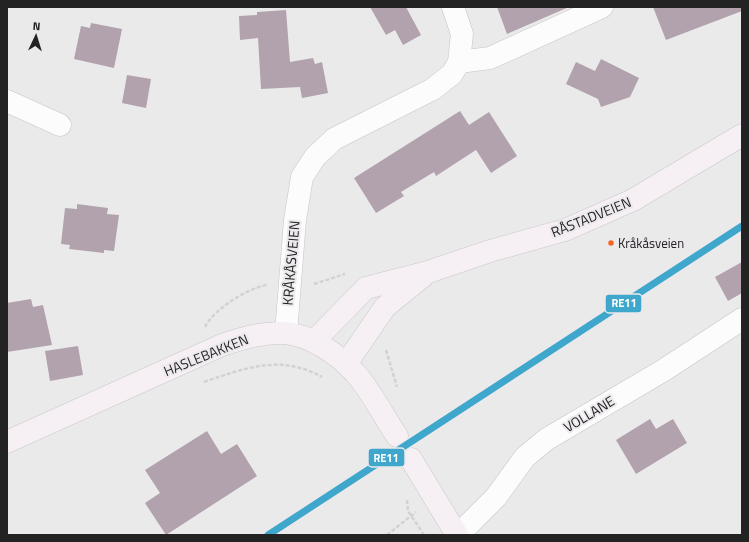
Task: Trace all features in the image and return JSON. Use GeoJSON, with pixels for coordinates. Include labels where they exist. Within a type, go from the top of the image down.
{"type":"FeatureCollection","features":[{"type":"Feature","properties":{"kind":"main road","name":"RÅSTADVEIEN"},"geometry":{"type":"LineString","coordinates":[[314,341],[366,288],[428,272],[490,251],[565,230],[633,200],[742,135]]}},
{"type":"Feature","properties":{"kind":"main road","name":"RÅSTADVEIEN"},"geometry":{"type":"LineString","coordinates":[[346,364],[385,307],[428,272]]}},
{"type":"Feature","properties":{"kind":"main road","name":"HASLEBAKKEN"},"geometry":{"type":"LineString","coordinates":[[7,442],[222,345],[252,336],[286,333],[314,341],[346,364],[356,374],[397,436]]}},
{"type":"Feature","properties":{"kind":"main road"},"geometry":{"type":"LineString","coordinates":[[411,459],[429,503],[458,535]]}},
{"type":"Feature","properties":{"kind":"street"},"geometry":{"type":"LineString","coordinates":[[454,7],[462,34],[459,62],[490,58],[602,7]]}},
{"type":"Feature","properties":{"kind":"street","name":"KRÅKÅSVEIEN"},"geometry":{"type":"LineString","coordinates":[[286,333],[295,220],[302,178],[315,157],[334,139],[433,89],[452,74],[459,62]]}},
{"type":"Feature","properties":{"kind":"street"},"geometry":{"type":"LineString","coordinates":[[7,101],[60,124]]}},
{"type":"Feature","properties":{"kind":"street","name":"VOLLANE"},"geometry":{"type":"LineString","coordinates":[[458,535],[496,497],[525,457],[547,439],[664,370],[742,319]]}},
{"type":"Feature","properties":{"kind":"path"},"geometry":{"type":"LineString","coordinates":[[205,332],[208,320],[215,314],[249,290],[269,284]]}},
{"type":"Feature","properties":{"kind":"path"},"geometry":{"type":"LineString","coordinates":[[388,345],[386,351],[398,388]]}},
{"type":"Feature","properties":{"kind":"path"},"geometry":{"type":"LineString","coordinates":[[220,376],[260,364],[279,363],[302,369],[324,378]]}},
{"type":"Feature","properties":{"kind":"path"},"geometry":{"type":"LineString","coordinates":[[406,493],[407,505],[424,535]]}},
{"type":"Feature","properties":{"kind":"path"},"geometry":{"type":"LineString","coordinates":[[387,535],[429,503]]}},
{"type":"Feature","properties":{"kind":"building"},"geometry":{"type":"Polygon","coordinates":[[[370,7],[406,7],[421,35],[403,45],[395,30],[386,35],[370,7]]]}},
{"type":"Feature","properties":{"kind":"building"},"geometry":{"type":"Polygon","coordinates":[[[497,7],[569,7],[507,34],[497,7]]]}},
{"type":"Feature","properties":{"kind":"building"},"geometry":{"type":"Polygon","coordinates":[[[653,7],[742,7],[742,11],[666,40],[653,7]]]}},
{"type":"Feature","properties":{"kind":"building"},"geometry":{"type":"Polygon","coordinates":[[[286,10],[290,62],[313,58],[315,64],[322,62],[328,93],[302,98],[300,87],[261,89],[258,38],[240,40],[239,16],[257,15],[257,12],[286,10]]]}},
{"type":"Feature","properties":{"kind":"building"},"geometry":{"type":"Polygon","coordinates":[[[91,23],[122,29],[114,68],[74,59],[81,26],[90,28],[91,23]]]}},
{"type":"Feature","properties":{"kind":"building"},"geometry":{"type":"Polygon","coordinates":[[[601,59],[639,78],[630,97],[601,107],[598,99],[566,84],[576,62],[595,71],[601,59]]]}},
{"type":"Feature","properties":{"kind":"building"},"geometry":{"type":"Polygon","coordinates":[[[127,75],[151,79],[146,108],[122,103],[127,75]]]}},
{"type":"Feature","properties":{"kind":"building"},"geometry":{"type":"Polygon","coordinates":[[[460,111],[469,125],[489,112],[517,156],[491,173],[476,150],[436,176],[434,172],[401,192],[404,196],[376,213],[354,178],[460,111]]]}},
{"type":"Feature","properties":{"kind":"building"},"geometry":{"type":"Polygon","coordinates":[[[77,204],[108,208],[107,214],[119,215],[114,251],[104,250],[104,253],[69,249],[70,245],[61,244],[65,208],[77,209],[77,204]]]}},
{"type":"Feature","properties":{"kind":"building"},"geometry":{"type":"Polygon","coordinates":[[[742,262],[742,293],[728,301],[715,277],[742,262]]]}},
{"type":"Feature","properties":{"kind":"building"},"geometry":{"type":"Polygon","coordinates":[[[31,299],[33,307],[43,305],[52,345],[7,352],[7,303],[31,299]]]}},
{"type":"Feature","properties":{"kind":"building"},"geometry":{"type":"Polygon","coordinates":[[[78,346],[83,375],[50,381],[45,351],[78,346]]]}},
{"type":"Feature","properties":{"kind":"building"},"geometry":{"type":"Polygon","coordinates":[[[650,419],[656,429],[673,419],[687,443],[636,474],[616,440],[650,419]]]}},
{"type":"Feature","properties":{"kind":"building"},"geometry":{"type":"Polygon","coordinates":[[[207,431],[221,454],[237,444],[257,476],[166,535],[145,503],[160,493],[145,470],[207,431]]]}},
{"type":"Feature","properties":{"kind":"transit line","name":"RE11"},"geometry":{"type":"LineString","coordinates":[[268,535],[742,226]]}},
{"type":"Feature","properties":{"kind":"place","name":"Kråkåsveien"},"geometry":{"type":"Point","coordinates":[611,243]}}]}
